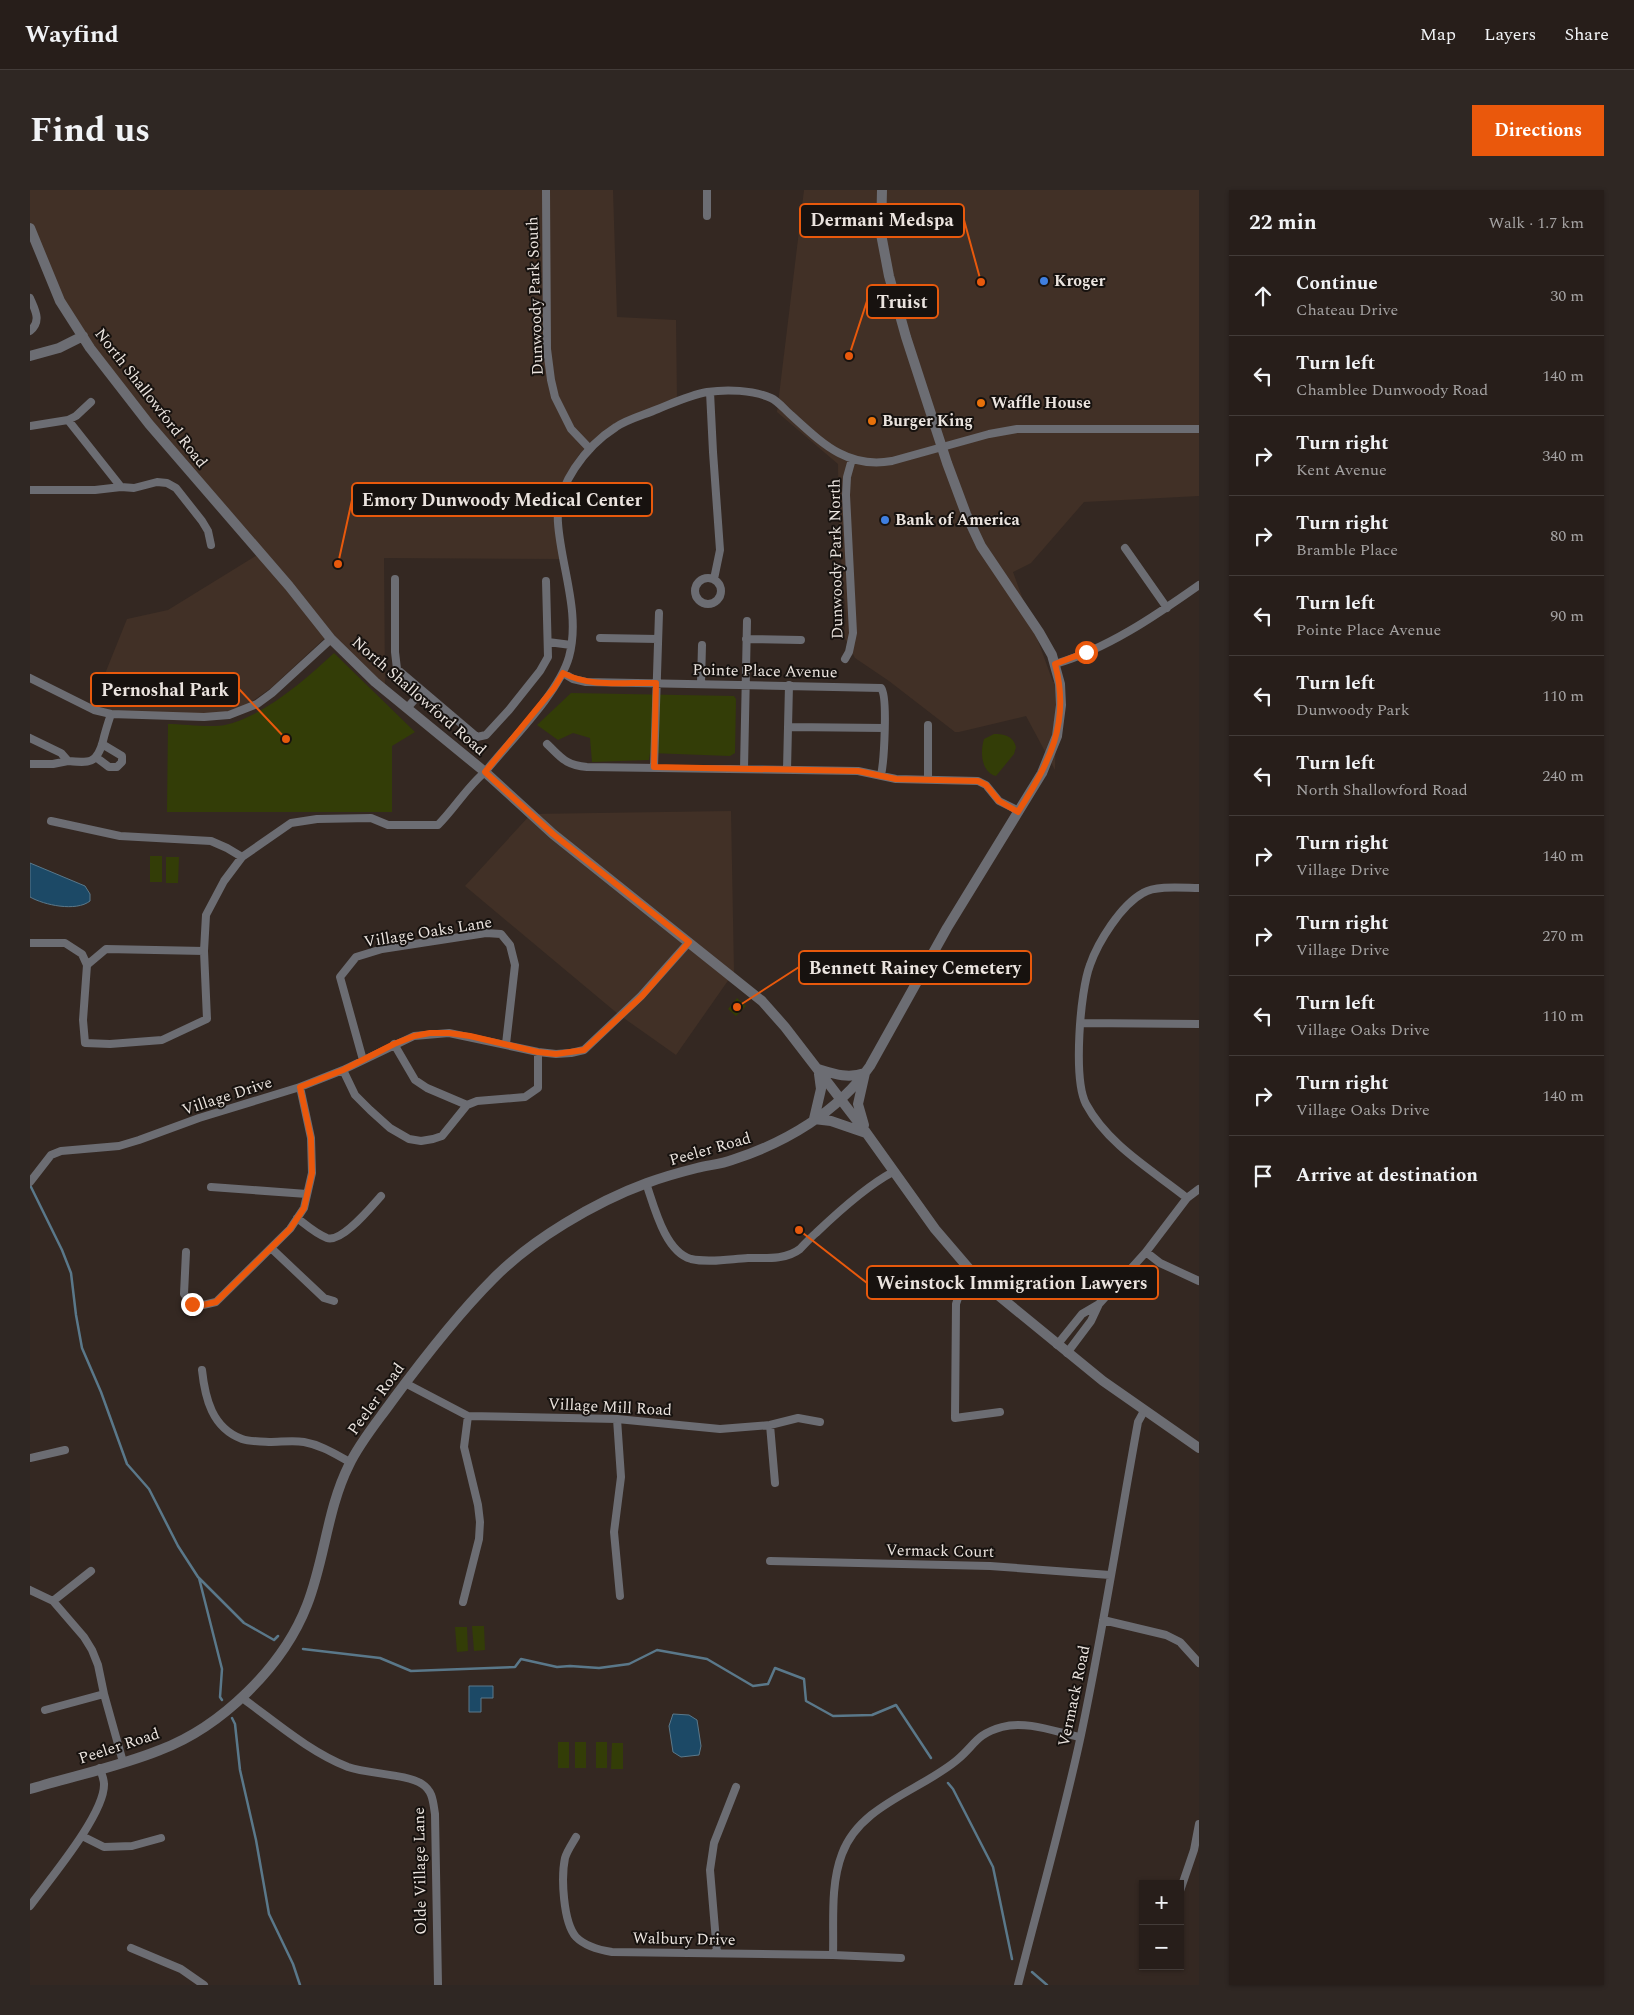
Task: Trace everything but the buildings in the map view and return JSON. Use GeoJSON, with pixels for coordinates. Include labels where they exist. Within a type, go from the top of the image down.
{"type":"FeatureCollection","features":[{"type":"Feature","properties":{"kind":"street","name":"Dunwoody Park South"},"geometry":{"type":"LineString","coordinates":[[546,190],[547,349],[551,380],[555,397],[571,429],[590,449]]}},
{"type":"Feature","properties":{"kind":"street"},"geometry":{"type":"LineString","coordinates":[[707,190],[707,216]]}},
{"type":"Feature","properties":{"kind":"street"},"geometry":{"type":"LineString","coordinates":[[866,1133],[858,1104],[865,1073],[916,986],[947,928],[1042,773],[1057,736],[1061,698],[1055,664],[1039,632],[993,566],[973,530],[942,446],[906,337],[890,276],[881,234],[882,190]]}},
{"type":"Feature","properties":{"kind":"street","name":"North Shallowford Road"},"geometry":{"type":"LineString","coordinates":[[30,228],[60,300],[90,348],[156,432],[289,586],[331,639],[376,682],[485,772],[553,834],[770,1008],[866,1133],[935,1229],[977,1278],[1067,1353],[1144,1411],[1199,1448]]}},
{"type":"Feature","properties":{"kind":"street"},"geometry":{"type":"LineString","coordinates":[[30,298],[37,315],[35,326],[30,331]]}},
{"type":"Feature","properties":{"kind":"street"},"geometry":{"type":"LineString","coordinates":[[30,356],[59,348],[83,336]]}},
{"type":"Feature","properties":{"kind":"street"},"geometry":{"type":"LineString","coordinates":[[30,943],[66,943],[82,954],[87,965],[83,1020],[85,1043],[110,1044],[162,1040],[207,1019],[204,951],[206,915],[224,881],[242,857],[291,823],[317,819],[371,818],[388,825],[438,825],[450,814],[475,780],[485,772],[554,688],[563,673],[572,645],[573,622],[557,520],[559,501],[565,483],[590,449],[616,427],[676,401],[710,392],[728,391],[772,398],[833,451],[852,459],[885,462],[989,434],[1017,429],[1199,429]]}},
{"type":"Feature","properties":{"kind":"street"},"geometry":{"type":"LineString","coordinates":[[710,392],[712,452],[720,550],[714,579]]}},
{"type":"Feature","properties":{"kind":"street"},"geometry":{"type":"LineString","coordinates":[[30,426],[68,420],[76,416],[91,402]]}},
{"type":"Feature","properties":{"kind":"street"},"geometry":{"type":"LineString","coordinates":[[68,420],[121,487]]}},
{"type":"Feature","properties":{"kind":"street","name":"Dunwoody Park North"},"geometry":{"type":"LineString","coordinates":[[845,659],[853,633],[846,495],[847,477],[852,459]]}},
{"type":"Feature","properties":{"kind":"street"},"geometry":{"type":"LineString","coordinates":[[30,490],[95,490],[121,487],[134,488],[157,482],[167,483],[176,488],[202,521],[208,531],[212,545]]}},
{"type":"Feature","properties":{"kind":"street"},"geometry":{"type":"LineString","coordinates":[[1124,548],[1167,608]]}},
{"type":"Feature","properties":{"kind":"street"},"geometry":{"type":"LineString","coordinates":[[395,579],[395,652],[397,669],[424,694],[477,737],[486,735],[509,710],[540,671],[548,657],[546,581]]}},
{"type":"Feature","properties":{"kind":"street"},"geometry":{"type":"LineString","coordinates":[[1055,664],[1114,639],[1167,608],[1199,585]]}},
{"type":"Feature","properties":{"kind":"street"},"geometry":{"type":"LineString","coordinates":[[654,767],[659,613]]}},
{"type":"Feature","properties":{"kind":"street"},"geometry":{"type":"LineString","coordinates":[[744,770],[747,621]]}},
{"type":"Feature","properties":{"kind":"street"},"geometry":{"type":"LineString","coordinates":[[600,638],[658,640]]}},
{"type":"Feature","properties":{"kind":"street"},"geometry":{"type":"LineString","coordinates":[[30,678],[94,710],[111,714],[195,717],[229,715],[256,704],[272,693],[331,639]]}},
{"type":"Feature","properties":{"kind":"street"},"geometry":{"type":"LineString","coordinates":[[746,640],[802,640]]}},
{"type":"Feature","properties":{"kind":"street"},"geometry":{"type":"LineString","coordinates":[[548,642],[572,645]]}},
{"type":"Feature","properties":{"kind":"street"},"geometry":{"type":"LineString","coordinates":[[701,683],[702,645]]}},
{"type":"Feature","properties":{"kind":"street","name":"Pointe Place Avenue"},"geometry":{"type":"LineString","coordinates":[[563,673],[574,679],[586,682],[880,688],[883,690],[885,698],[884,763],[882,775]]}},
{"type":"Feature","properties":{"kind":"street"},"geometry":{"type":"LineString","coordinates":[[788,770],[789,685]]}},
{"type":"Feature","properties":{"kind":"street"},"geometry":{"type":"LineString","coordinates":[[408,707],[416,698],[424,694]]}},
{"type":"Feature","properties":{"kind":"street"},"geometry":{"type":"LineString","coordinates":[[30,764],[53,764],[68,761],[87,762],[97,758],[111,714]]}},
{"type":"Feature","properties":{"kind":"street"},"geometry":{"type":"LineString","coordinates":[[928,725],[928,779]]}},
{"type":"Feature","properties":{"kind":"street"},"geometry":{"type":"LineString","coordinates":[[788,727],[884,728]]}},
{"type":"Feature","properties":{"kind":"street"},"geometry":{"type":"LineString","coordinates":[[30,738],[61,753],[68,761]]}},
{"type":"Feature","properties":{"kind":"street"},"geometry":{"type":"LineString","coordinates":[[97,758],[109,767],[117,767],[122,762],[122,756],[102,744]]}},
{"type":"Feature","properties":{"kind":"street"},"geometry":{"type":"LineString","coordinates":[[547,744],[564,762],[587,767],[858,771],[896,779],[978,781],[986,785],[999,801],[1018,812]]}},
{"type":"Feature","properties":{"kind":"street"},"geometry":{"type":"LineString","coordinates":[[51,821],[120,836],[211,841],[228,848],[242,857]]}},
{"type":"Feature","properties":{"kind":"street"},"geometry":{"type":"LineString","coordinates":[[1188,1198],[1103,1130],[1085,1102],[1080,1078],[1078,1030],[1081,1023],[1089,966],[1118,917],[1134,899],[1145,892],[1167,888],[1199,888]]}},
{"type":"Feature","properties":{"kind":"street","name":"Village Oaks Lane"},"geometry":{"type":"LineString","coordinates":[[363,1060],[340,977],[356,957],[382,949],[486,933],[501,934],[510,945],[515,965],[506,1044]]}},
{"type":"Feature","properties":{"kind":"street","name":"Village Drive"},"geometry":{"type":"LineString","coordinates":[[31,1180],[51,1155],[61,1151],[119,1146],[200,1118],[300,1087],[343,1070],[414,1036],[449,1033],[538,1052],[556,1054],[584,1050],[642,996],[689,942]]}},
{"type":"Feature","properties":{"kind":"street"},"geometry":{"type":"LineString","coordinates":[[87,965],[106,949],[204,951]]}},
{"type":"Feature","properties":{"kind":"street"},"geometry":{"type":"LineString","coordinates":[[1081,1023],[1199,1024]]}},
{"type":"Feature","properties":{"kind":"street"},"geometry":{"type":"LineString","coordinates":[[394,1044],[416,1080],[427,1088],[467,1106]]}},
{"type":"Feature","properties":{"kind":"street"},"geometry":{"type":"LineString","coordinates":[[343,1070],[355,1095],[390,1128],[409,1139],[433,1139],[442,1136],[467,1106],[477,1101],[524,1097],[538,1088],[538,1052]]}},
{"type":"Feature","properties":{"kind":"street"},"geometry":{"type":"LineString","coordinates":[[817,1068],[832,1075],[843,1076],[865,1073]]}},
{"type":"Feature","properties":{"kind":"street"},"geometry":{"type":"LineString","coordinates":[[817,1068],[821,1089],[814,1119],[831,1121],[866,1133]]}},
{"type":"Feature","properties":{"kind":"street","name":"Peeler Road"},"geometry":{"type":"LineString","coordinates":[[30,1789],[123,1762],[160,1750],[180,1741],[214,1720],[244,1696],[266,1672],[306,1608],[317,1574],[334,1504],[350,1462],[405,1383],[462,1313],[508,1265],[543,1238],[593,1208],[646,1183],[752,1154],[776,1143],[841,1100],[860,1082],[865,1073]]}},
{"type":"Feature","properties":{"kind":"street"},"geometry":{"type":"LineString","coordinates":[[186,1252],[184,1294],[192,1304],[203,1305],[216,1302],[290,1229],[298,1218],[304,1208],[312,1173],[311,1138],[300,1087]]}},
{"type":"Feature","properties":{"kind":"street"},"geometry":{"type":"LineString","coordinates":[[646,1183],[667,1238],[681,1254],[691,1259],[704,1260],[779,1257],[800,1249],[816,1232],[872,1186],[893,1172]]}},
{"type":"Feature","properties":{"kind":"street"},"geometry":{"type":"LineString","coordinates":[[212,1186],[307,1194]]}},
{"type":"Feature","properties":{"kind":"street"},"geometry":{"type":"LineString","coordinates":[[1067,1353],[1091,1321],[1099,1304],[1146,1252],[1188,1198],[1199,1189]]}},
{"type":"Feature","properties":{"kind":"street"},"geometry":{"type":"LineString","coordinates":[[298,1218],[328,1239],[337,1238],[355,1223],[381,1196]]}},
{"type":"Feature","properties":{"kind":"street"},"geometry":{"type":"LineString","coordinates":[[271,1248],[324,1298],[334,1301]]}},
{"type":"Feature","properties":{"kind":"street"},"geometry":{"type":"LineString","coordinates":[[1146,1252],[1175,1272],[1199,1281]]}},
{"type":"Feature","properties":{"kind":"street"},"geometry":{"type":"LineString","coordinates":[[977,1278],[959,1295],[956,1304],[955,1418],[1000,1412]]}},
{"type":"Feature","properties":{"kind":"street"},"geometry":{"type":"LineString","coordinates":[[1057,1345],[1082,1314],[1099,1304]]}},
{"type":"Feature","properties":{"kind":"street"},"geometry":{"type":"LineString","coordinates":[[202,1370],[205,1395],[209,1406],[218,1421],[231,1433],[244,1440],[302,1442],[329,1450],[350,1462]]}},
{"type":"Feature","properties":{"kind":"street","name":"Village Mill Road"},"geometry":{"type":"LineString","coordinates":[[405,1383],[468,1416],[617,1419],[720,1429],[770,1425],[798,1418],[820,1422]]}},
{"type":"Feature","properties":{"kind":"street","name":"Vermack Road"},"geometry":{"type":"LineString","coordinates":[[1018,1985],[1080,1737],[1138,1422],[1144,1411]]}},
{"type":"Feature","properties":{"kind":"street"},"geometry":{"type":"LineString","coordinates":[[463,1602],[479,1539],[480,1522],[478,1505],[464,1447],[468,1416]]}},
{"type":"Feature","properties":{"kind":"street"},"geometry":{"type":"LineString","coordinates":[[617,1419],[621,1477],[614,1532],[614,1552],[620,1596]]}},
{"type":"Feature","properties":{"kind":"street"},"geometry":{"type":"LineString","coordinates":[[770,1425],[775,1483]]}},
{"type":"Feature","properties":{"kind":"street"},"geometry":{"type":"LineString","coordinates":[[30,1458],[65,1450]]}},
{"type":"Feature","properties":{"kind":"street","name":"Vermack Court"},"geometry":{"type":"LineString","coordinates":[[770,1561],[990,1566],[1110,1575]]}},
{"type":"Feature","properties":{"kind":"street"},"geometry":{"type":"LineString","coordinates":[[53,1601],[91,1571]]}},
{"type":"Feature","properties":{"kind":"street"},"geometry":{"type":"LineString","coordinates":[[30,1590],[53,1601],[84,1637],[92,1650],[98,1665],[123,1762]]}},
{"type":"Feature","properties":{"kind":"street"},"geometry":{"type":"LineString","coordinates":[[1103,1620],[1166,1635],[1180,1642],[1199,1663]]}},
{"type":"Feature","properties":{"kind":"street"},"geometry":{"type":"LineString","coordinates":[[45,1710],[104,1694]]}},
{"type":"Feature","properties":{"kind":"street","name":"Olde Village Lane"},"geometry":{"type":"LineString","coordinates":[[244,1696],[246,1700],[293,1736],[325,1756],[371,1773],[405,1777],[421,1783],[430,1792],[435,1814],[434,1874],[438,1985]]}},
{"type":"Feature","properties":{"kind":"street"},"geometry":{"type":"LineString","coordinates":[[833,1956],[835,1882],[842,1853],[860,1825],[888,1801],[925,1783],[958,1759],[972,1744],[991,1731],[1015,1725],[1080,1737]]}},
{"type":"Feature","properties":{"kind":"street"},"geometry":{"type":"LineString","coordinates":[[30,1906],[82,1836],[93,1817],[101,1798],[104,1783],[100,1768]]}},
{"type":"Feature","properties":{"kind":"street"},"geometry":{"type":"LineString","coordinates":[[717,1953],[710,1870],[714,1843],[736,1787]]}},
{"type":"Feature","properties":{"kind":"street"},"geometry":{"type":"LineString","coordinates":[[1184,1880],[1194,1850],[1199,1824]]}},
{"type":"Feature","properties":{"kind":"street"},"geometry":{"type":"LineString","coordinates":[[82,1836],[104,1847],[132,1846],[161,1838]]}},
{"type":"Feature","properties":{"kind":"street","name":"Walbury Drive"},"geometry":{"type":"LineString","coordinates":[[576,1837],[565,1858],[564,1897],[567,1922],[577,1937],[595,1949],[612,1952],[901,1958]]}},
{"type":"Feature","properties":{"kind":"street"},"geometry":{"type":"LineString","coordinates":[[131,1948],[181,1968],[204,1985]]}},
{"type":"Feature","properties":{"kind":"shaded area"},"geometry":{"type":"Polygon","coordinates":[[[30,190],[613,190],[617,317],[676,320],[677,400],[626,424],[580,453],[555,494],[564,559],[384,558],[385,690],[328,635],[271,688],[234,714],[90,711],[127,619],[168,610],[262,552],[81,342],[30,225],[30,190]]]}},
{"type":"Feature","properties":{"kind":"shaded area"},"geometry":{"type":"Polygon","coordinates":[[[804,190],[1199,190],[1199,496],[1084,502],[1031,563],[1013,572],[1053,682],[1057,682],[1055,770],[1026,716],[955,732],[889,681],[855,658],[844,636],[846,617],[839,535],[838,464],[777,412],[804,190]]]}},
{"type":"Feature","properties":{"kind":"shaded area"},"geometry":{"type":"Polygon","coordinates":[[[731,811],[734,972],[676,1055],[618,1014],[465,886],[531,814],[731,811]]]}},
{"type":"Feature","properties":{"kind":"green space"},"geometry":{"type":"Polygon","coordinates":[[[334,653],[415,732],[392,746],[392,812],[167,812],[168,724],[219,726],[240,720],[254,714],[283,696],[334,653]]]}},
{"type":"Feature","properties":{"kind":"green space"},"geometry":{"type":"Polygon","coordinates":[[[571,693],[734,696],[736,699],[735,753],[730,756],[650,753],[649,760],[592,762],[590,738],[573,733],[558,740],[537,725],[571,693]]]}},
{"type":"Feature","properties":{"kind":"green space"},"geometry":{"type":"Polygon","coordinates":[[[994,734],[1008,736],[1013,740],[1016,747],[1014,754],[996,776],[987,770],[982,755],[984,739],[994,734]]]}},
{"type":"Feature","properties":{"kind":"green space"},"geometry":{"type":"Polygon","coordinates":[[[150,856],[162,856],[162,882],[150,882],[150,856]]]}},
{"type":"Feature","properties":{"kind":"green space"},"geometry":{"type":"Polygon","coordinates":[[[166,857],[179,857],[178,883],[166,883],[166,857]]]}},
{"type":"Feature","properties":{"kind":"green space"},"geometry":{"type":"Polygon","coordinates":[[[737,998],[746,1006],[736,1016],[728,1009],[737,998]]]}},
{"type":"Feature","properties":{"kind":"green space"},"geometry":{"type":"Polygon","coordinates":[[[472,1626],[484,1626],[485,1650],[474,1651],[472,1626]]]}},
{"type":"Feature","properties":{"kind":"green space"},"geometry":{"type":"Polygon","coordinates":[[[455,1627],[467,1627],[468,1651],[457,1652],[455,1627]]]}},
{"type":"Feature","properties":{"kind":"green space"},"geometry":{"type":"Polygon","coordinates":[[[558,1742],[569,1742],[569,1768],[558,1768],[558,1742]]]}},
{"type":"Feature","properties":{"kind":"green space"},"geometry":{"type":"Polygon","coordinates":[[[575,1742],[586,1742],[586,1768],[575,1768],[575,1742]]]}},
{"type":"Feature","properties":{"kind":"green space"},"geometry":{"type":"Polygon","coordinates":[[[596,1742],[607,1742],[607,1768],[596,1768],[596,1742]]]}},
{"type":"Feature","properties":{"kind":"green space"},"geometry":{"type":"Polygon","coordinates":[[[612,1743],[623,1743],[623,1769],[611,1769],[612,1743]]]}},
{"type":"Feature","properties":{"kind":"water"},"geometry":{"type":"Polygon","coordinates":[[[30,863],[85,886],[90,894],[90,901],[69,907],[43,903],[30,897],[30,863]]]}},
{"type":"Feature","properties":{"kind":"water"},"geometry":{"type":"Polygon","coordinates":[[[469,1686],[493,1686],[493,1698],[481,1698],[481,1712],[469,1712],[469,1686]]]}},
{"type":"Feature","properties":{"kind":"water"},"geometry":{"type":"Polygon","coordinates":[[[673,1714],[689,1715],[697,1720],[701,1746],[699,1755],[681,1757],[673,1752],[669,1726],[673,1714]]]}},
{"type":"Feature","properties":{"kind":"waterway"},"geometry":{"type":"LineString","coordinates":[[30,1185],[62,1250],[71,1273],[82,1348],[101,1392],[127,1464],[149,1489],[178,1546],[198,1577],[244,1623],[274,1640],[278,1636]]}},
{"type":"Feature","properties":{"kind":"waterway"},"geometry":{"type":"LineString","coordinates":[[199,1578],[222,1669],[220,1697],[222,1700]]}},
{"type":"Feature","properties":{"kind":"waterway"},"geometry":{"type":"LineString","coordinates":[[303,1649],[380,1658],[411,1671],[515,1667],[521,1659],[557,1667],[599,1668],[629,1664],[657,1650],[707,1659],[753,1686],[768,1684],[775,1668],[804,1679],[806,1701],[833,1716],[872,1715],[896,1705],[931,1758]]}},
{"type":"Feature","properties":{"kind":"waterway"},"geometry":{"type":"LineString","coordinates":[[232,1718],[235,1724],[240,1770],[256,1840],[269,1914],[293,1964],[300,1985]]}},
{"type":"Feature","properties":{"kind":"waterway"},"geometry":{"type":"LineString","coordinates":[[948,1783],[953,1789],[993,1867],[1012,1959]]}},
{"type":"Feature","properties":{"kind":"waterway"},"geometry":{"type":"LineString","coordinates":[[1032,1972],[1047,1985]]}},
{"type":"Feature","properties":{"kind":"place","name":"Kroger"},"geometry":{"type":"Point","coordinates":[1044,281]}},
{"type":"Feature","properties":{"kind":"place","name":"Dermani Medspa"},"geometry":{"type":"Point","coordinates":[981,282]}},
{"type":"Feature","properties":{"kind":"place","name":"Truist"},"geometry":{"type":"Point","coordinates":[849,356]}},
{"type":"Feature","properties":{"kind":"place","name":"Waffle House"},"geometry":{"type":"Point","coordinates":[981,403]}},
{"type":"Feature","properties":{"kind":"place","name":"Burger King"},"geometry":{"type":"Point","coordinates":[872,421]}},
{"type":"Feature","properties":{"kind":"place","name":"Bank of America"},"geometry":{"type":"Point","coordinates":[885,520]}},
{"type":"Feature","properties":{"kind":"place","name":"Emory Dunwoody Medical Center"},"geometry":{"type":"Point","coordinates":[338,564]}},
{"type":"Feature","properties":{"kind":"place","name":"Pernoshal Park"},"geometry":{"type":"Point","coordinates":[286,739]}},
{"type":"Feature","properties":{"kind":"place","name":"Bennett Rainey Cemetery"},"geometry":{"type":"Point","coordinates":[737,1007]}},
{"type":"Feature","properties":{"kind":"place","name":"Weinstock Immigration Lawyers"},"geometry":{"type":"Point","coordinates":[799,1230]}},
{"type":"Feature","properties":{"kind":"route"},"geometry":{"type":"LineString","coordinates":[[192,1304],[203,1305],[216,1302],[237,1284],[290,1229],[304,1208],[312,1173],[311,1138],[300,1087],[343,1070],[394,1044],[414,1036],[430,1033],[470,1036],[538,1052],[556,1054],[571,1054],[584,1050],[642,996],[689,942],[553,834],[485,772],[554,688],[563,673],[574,679],[586,682],[656,683],[654,767],[858,771],[896,779],[978,781],[983,782],[999,801],[1018,812],[1042,773],[1051,755],[1057,736],[1061,698],[1055,664],[1086,652]]}}]}
